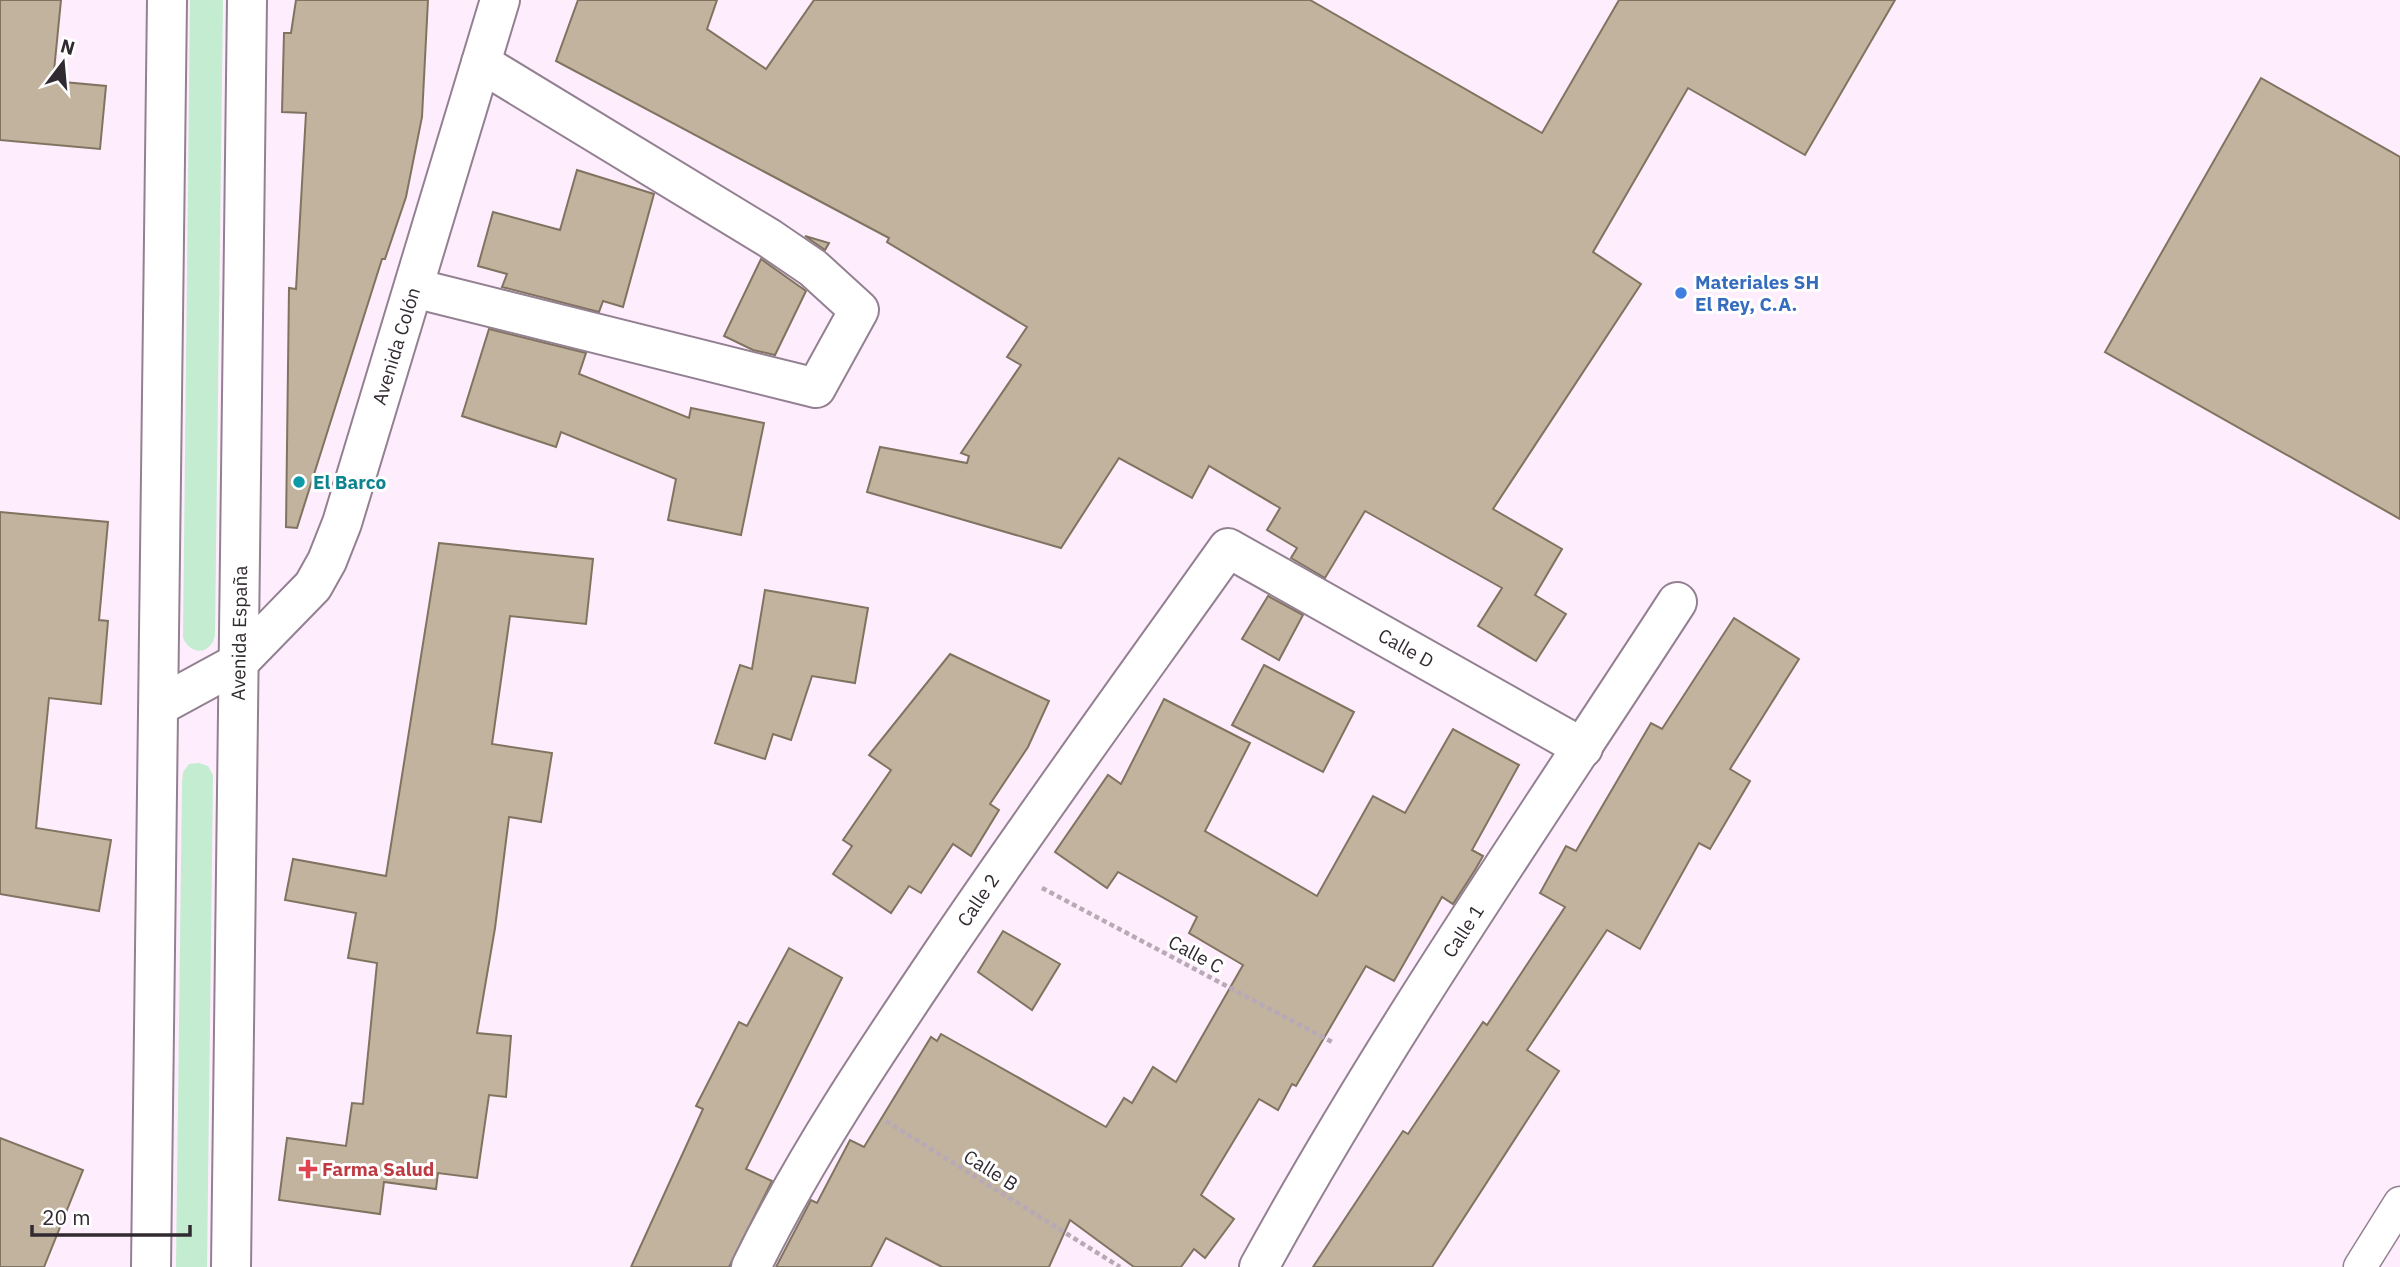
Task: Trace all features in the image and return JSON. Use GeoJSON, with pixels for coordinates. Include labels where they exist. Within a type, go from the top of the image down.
{"type":"FeatureCollection","features":[{"type":"Feature","properties":{"kind":"street"},"geometry":{"type":"LineString","coordinates":[[151,1267],[167,0]]}},
{"type":"Feature","properties":{"kind":"street","name":"Avenida España"},"geometry":{"type":"LineString","coordinates":[[231,1267],[247,0]]}},
{"type":"Feature","properties":{"kind":"street","name":"Avenida Colón"},"geometry":{"type":"LineString","coordinates":[[159,706],[238,663],[313,586],[327,561],[414,288],[500,0]]}},
{"type":"Feature","properties":{"kind":"street"},"geometry":{"type":"LineString","coordinates":[[414,288],[816,388],[859,310],[814,268],[769,238],[481,63]]}},
{"type":"Feature","properties":{"kind":"street","name":"Calle D"},"geometry":{"type":"LineString","coordinates":[[1228,548],[1583,747]]}},
{"type":"Feature","properties":{"kind":"street","name":"Calle 2"},"geometry":{"type":"LineString","coordinates":[[751,1267],[779,1210],[847,1096],[1001,866],[1228,548]]}},
{"type":"Feature","properties":{"kind":"street","name":"Calle 1"},"geometry":{"type":"LineString","coordinates":[[1259,1267],[1378,1066],[1677,602]]}},
{"type":"Feature","properties":{"kind":"lane"},"geometry":{"type":"LineString","coordinates":[[2360,1267],[2400,1203]]}},
{"type":"Feature","properties":{"kind":"path","name":"Calle C"},"geometry":{"type":"LineString","coordinates":[[1001,866],[1378,1066]]}},
{"type":"Feature","properties":{"kind":"path","name":"Calle B"},"geometry":{"type":"LineString","coordinates":[[847,1096],[1121,1267]]}},
{"type":"Feature","properties":{"kind":"green space"},"geometry":{"type":"Polygon","coordinates":[[[190,0],[223,0],[215,635],[213,642],[200,651],[191,648],[183,638],[190,0]]]}},
{"type":"Feature","properties":{"kind":"green space"},"geometry":{"type":"Polygon","coordinates":[[[189,764],[208,766],[213,775],[207,1267],[176,1267],[182,782],[183,772],[189,764]]]}},
{"type":"Feature","properties":{"kind":"building"},"geometry":{"type":"Polygon","coordinates":[[[0,0],[61,0],[53,81],[106,86],[100,149],[0,140],[0,0]]]}},
{"type":"Feature","properties":{"kind":"building"},"geometry":{"type":"Polygon","coordinates":[[[296,0],[428,0],[422,117],[406,197],[385,259],[382,259],[297,528],[286,527],[289,288],[296,289],[306,113],[282,112],[284,33],[291,33],[296,0]]]}},
{"type":"Feature","properties":{"kind":"building"},"geometry":{"type":"Polygon","coordinates":[[[578,0],[717,0],[707,29],[766,69],[814,0],[1310,0],[1542,133],[1619,0],[1895,0],[1805,155],[1688,88],[1593,252],[1641,284],[1493,509],[1562,549],[1535,595],[1566,614],[1536,661],[1478,626],[1502,588],[1365,511],[1325,578],[1291,558],[1297,548],[1267,530],[1280,508],[1209,466],[1192,498],[1119,458],[1061,548],[867,492],[880,447],[967,463],[969,456],[961,453],[1021,365],[1007,357],[1027,327],[887,242],[889,238],[556,61],[578,0]]]}},
{"type":"Feature","properties":{"kind":"building"},"geometry":{"type":"Polygon","coordinates":[[[2261,78],[2400,157],[2400,519],[2105,352],[2261,78]]]}},
{"type":"Feature","properties":{"kind":"building"},"geometry":{"type":"Polygon","coordinates":[[[577,170],[654,194],[623,307],[603,301],[599,312],[502,287],[507,274],[478,266],[493,212],[560,230],[577,170]]]}},
{"type":"Feature","properties":{"kind":"building"},"geometry":{"type":"Polygon","coordinates":[[[805,236],[829,243],[825,250],[805,236]]]}},
{"type":"Feature","properties":{"kind":"building"},"geometry":{"type":"Polygon","coordinates":[[[761,259],[806,291],[775,355],[753,350],[724,336],[761,259]]]}},
{"type":"Feature","properties":{"kind":"building"},"geometry":{"type":"Polygon","coordinates":[[[489,329],[586,353],[579,374],[689,418],[691,408],[764,423],[741,535],[668,520],[676,479],[561,432],[556,447],[462,416],[489,329]]]}},
{"type":"Feature","properties":{"kind":"building"},"geometry":{"type":"Polygon","coordinates":[[[0,512],[108,522],[99,620],[108,621],[101,704],[49,698],[36,828],[111,840],[99,911],[0,894],[0,512]]]}},
{"type":"Feature","properties":{"kind":"building"},"geometry":{"type":"Polygon","coordinates":[[[439,543],[593,559],[586,624],[510,616],[492,744],[552,753],[541,822],[509,817],[495,928],[477,1033],[511,1036],[506,1097],[489,1095],[477,1178],[438,1173],[436,1189],[384,1182],[380,1214],[279,1200],[287,1138],[346,1146],[352,1103],[363,1104],[377,963],[348,958],[356,913],[285,900],[293,859],[386,876],[439,543]]]}},
{"type":"Feature","properties":{"kind":"building"},"geometry":{"type":"Polygon","coordinates":[[[765,590],[868,608],[855,683],[812,676],[791,740],[773,734],[765,759],[715,743],[740,665],[752,669],[765,590]]]}},
{"type":"Feature","properties":{"kind":"building"},"geometry":{"type":"Polygon","coordinates":[[[1268,596],[1303,615],[1279,660],[1242,639],[1268,596]]]}},
{"type":"Feature","properties":{"kind":"building"},"geometry":{"type":"Polygon","coordinates":[[[1734,618],[1799,659],[1730,769],[1750,781],[1710,849],[1699,843],[1640,949],[1607,930],[1527,1050],[1559,1071],[1432,1267],[1313,1267],[1403,1131],[1408,1134],[1483,1022],[1487,1025],[1565,907],[1540,893],[1566,846],[1576,851],[1651,723],[1662,729],[1734,618]]]}},
{"type":"Feature","properties":{"kind":"building"},"geometry":{"type":"Polygon","coordinates":[[[950,654],[1049,701],[1028,747],[990,804],[999,810],[971,856],[953,844],[921,893],[909,886],[891,913],[833,874],[852,846],[843,840],[891,770],[869,755],[950,654]]]}},
{"type":"Feature","properties":{"kind":"building"},"geometry":{"type":"Polygon","coordinates":[[[1264,665],[1354,712],[1323,772],[1232,725],[1264,665]]]}},
{"type":"Feature","properties":{"kind":"building"},"geometry":{"type":"Polygon","coordinates":[[[1164,699],[1250,743],[1205,831],[1317,896],[1373,796],[1405,813],[1453,729],[1519,765],[1472,850],[1483,856],[1475,870],[1453,904],[1442,897],[1394,981],[1366,966],[1296,1086],[1292,1084],[1278,1110],[1259,1099],[1201,1195],[1234,1219],[1205,1258],[1194,1249],[1181,1267],[1134,1267],[1070,1220],[1049,1267],[942,1267],[886,1238],[871,1267],[776,1267],[811,1200],[817,1203],[850,1140],[864,1147],[931,1037],[937,1041],[941,1034],[1106,1127],[1124,1098],[1132,1103],[1153,1067],[1176,1082],[1243,965],[1189,933],[1197,917],[1118,872],[1107,888],[1055,852],[1108,775],[1121,784],[1164,699]]]}},
{"type":"Feature","properties":{"kind":"building"},"geometry":{"type":"Polygon","coordinates":[[[1003,931],[1060,964],[1032,1010],[978,972],[1003,931]]]}},
{"type":"Feature","properties":{"kind":"building"},"geometry":{"type":"Polygon","coordinates":[[[789,948],[842,978],[746,1169],[772,1181],[729,1267],[631,1267],[703,1109],[696,1106],[739,1022],[747,1026],[789,948]]]}},
{"type":"Feature","properties":{"kind":"building"},"geometry":{"type":"Polygon","coordinates":[[[0,1138],[83,1170],[44,1267],[0,1267],[0,1138]]]}},
{"type":"Feature","properties":{"kind":"place","name":"Materiales SH El Rey, C.A."},"geometry":{"type":"Point","coordinates":[1681,293]}},
{"type":"Feature","properties":{"kind":"place","name":"El Barco"},"geometry":{"type":"Point","coordinates":[299,482]}},
{"type":"Feature","properties":{"kind":"place","name":"Farma Salud"},"geometry":{"type":"Point","coordinates":[308,1169]}}]}
